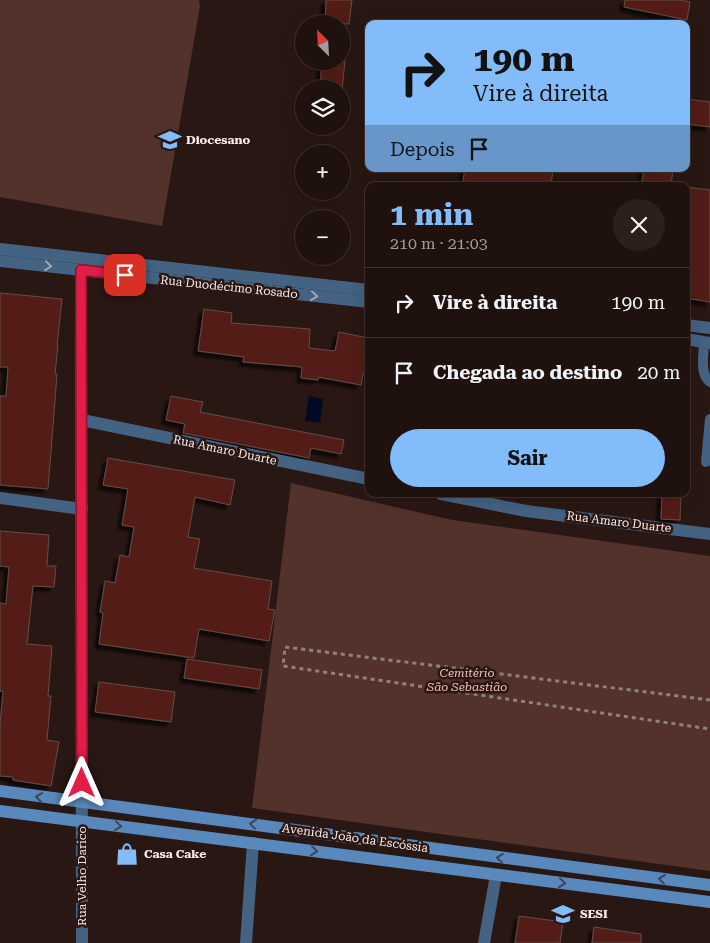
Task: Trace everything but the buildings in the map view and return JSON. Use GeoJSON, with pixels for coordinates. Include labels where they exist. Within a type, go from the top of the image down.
{"type":"FeatureCollection","features":[{"type":"Feature","properties":{"kind":"main road","name":"Avenida João da Escóssia"},"geometry":{"type":"LineString","coordinates":[[0,792],[710,885]]}},
{"type":"Feature","properties":{"kind":"main road","name":"Avenida João da Escóssia"},"geometry":{"type":"LineString","coordinates":[[0,811],[710,902]]}},
{"type":"Feature","properties":{"kind":"street","name":"Rua Duodécimo Rosado"},"geometry":{"type":"LineString","coordinates":[[0,249],[365,290]]}},
{"type":"Feature","properties":{"kind":"street","name":"Rua Duodécimo Rosado"},"geometry":{"type":"LineString","coordinates":[[0,261],[365,302]]}},
{"type":"Feature","properties":{"kind":"street","name":"Rua Velho Darico"},"geometry":{"type":"LineString","coordinates":[[81,270],[82,943]]}},
{"type":"Feature","properties":{"kind":"street"},"geometry":{"type":"LineString","coordinates":[[690,326],[710,328]]}},
{"type":"Feature","properties":{"kind":"street"},"geometry":{"type":"LineString","coordinates":[[690,340],[707,342]]}},
{"type":"Feature","properties":{"kind":"street","name":"Rua Amaro Duarte"},"geometry":{"type":"LineString","coordinates":[[82,420],[365,478]]}},
{"type":"Feature","properties":{"kind":"street","name":"Rua Amaro Duarte"},"geometry":{"type":"LineString","coordinates":[[455,497],[526,511],[710,534]]}},
{"type":"Feature","properties":{"kind":"street"},"geometry":{"type":"LineString","coordinates":[[0,498],[82,509]]}},
{"type":"Feature","properties":{"kind":"street"},"geometry":{"type":"LineString","coordinates":[[246,943],[253,843]]}},
{"type":"Feature","properties":{"kind":"street"},"geometry":{"type":"LineString","coordinates":[[484,943],[496,875]]}},
{"type":"Feature","properties":{"kind":"lane"},"geometry":{"type":"LineString","coordinates":[[707,342],[703,370],[705,379],[710,382]]}},
{"type":"Feature","properties":{"kind":"lane"},"geometry":{"type":"LineString","coordinates":[[706,462],[710,419]]}},
{"type":"Feature","properties":{"kind":"path"},"geometry":{"type":"LineString","coordinates":[[710,700],[285,647],[283,666],[710,729]]}},
{"type":"Feature","properties":{"kind":"green space"},"geometry":{"type":"Polygon","coordinates":[[[0,0],[199,0],[200,6],[162,226],[0,197],[0,0]]]}},
{"type":"Feature","properties":{"kind":"green space","name":"Cemitério São Sebastião"},"geometry":{"type":"Polygon","coordinates":[[[291,483],[452,520],[710,556],[710,871],[252,808],[291,483]]]}},
{"type":"Feature","properties":{"kind":"water"},"geometry":{"type":"Polygon","coordinates":[[[309,396],[323,399],[320,423],[305,421],[309,396]]]}},
{"type":"Feature","properties":{"kind":"place","name":"Diocesano"},"geometry":{"type":"Point","coordinates":[170,140]}},
{"type":"Feature","properties":{"kind":"place","name":"Casa Cake"},"geometry":{"type":"Point","coordinates":[127,854]}},
{"type":"Feature","properties":{"kind":"place","name":"SESI"},"geometry":{"type":"Point","coordinates":[563,914]}},
{"type":"Feature","properties":{"kind":"route"},"geometry":{"type":"LineString","coordinates":[[82,783],[81,270],[125,275]]}}]}
